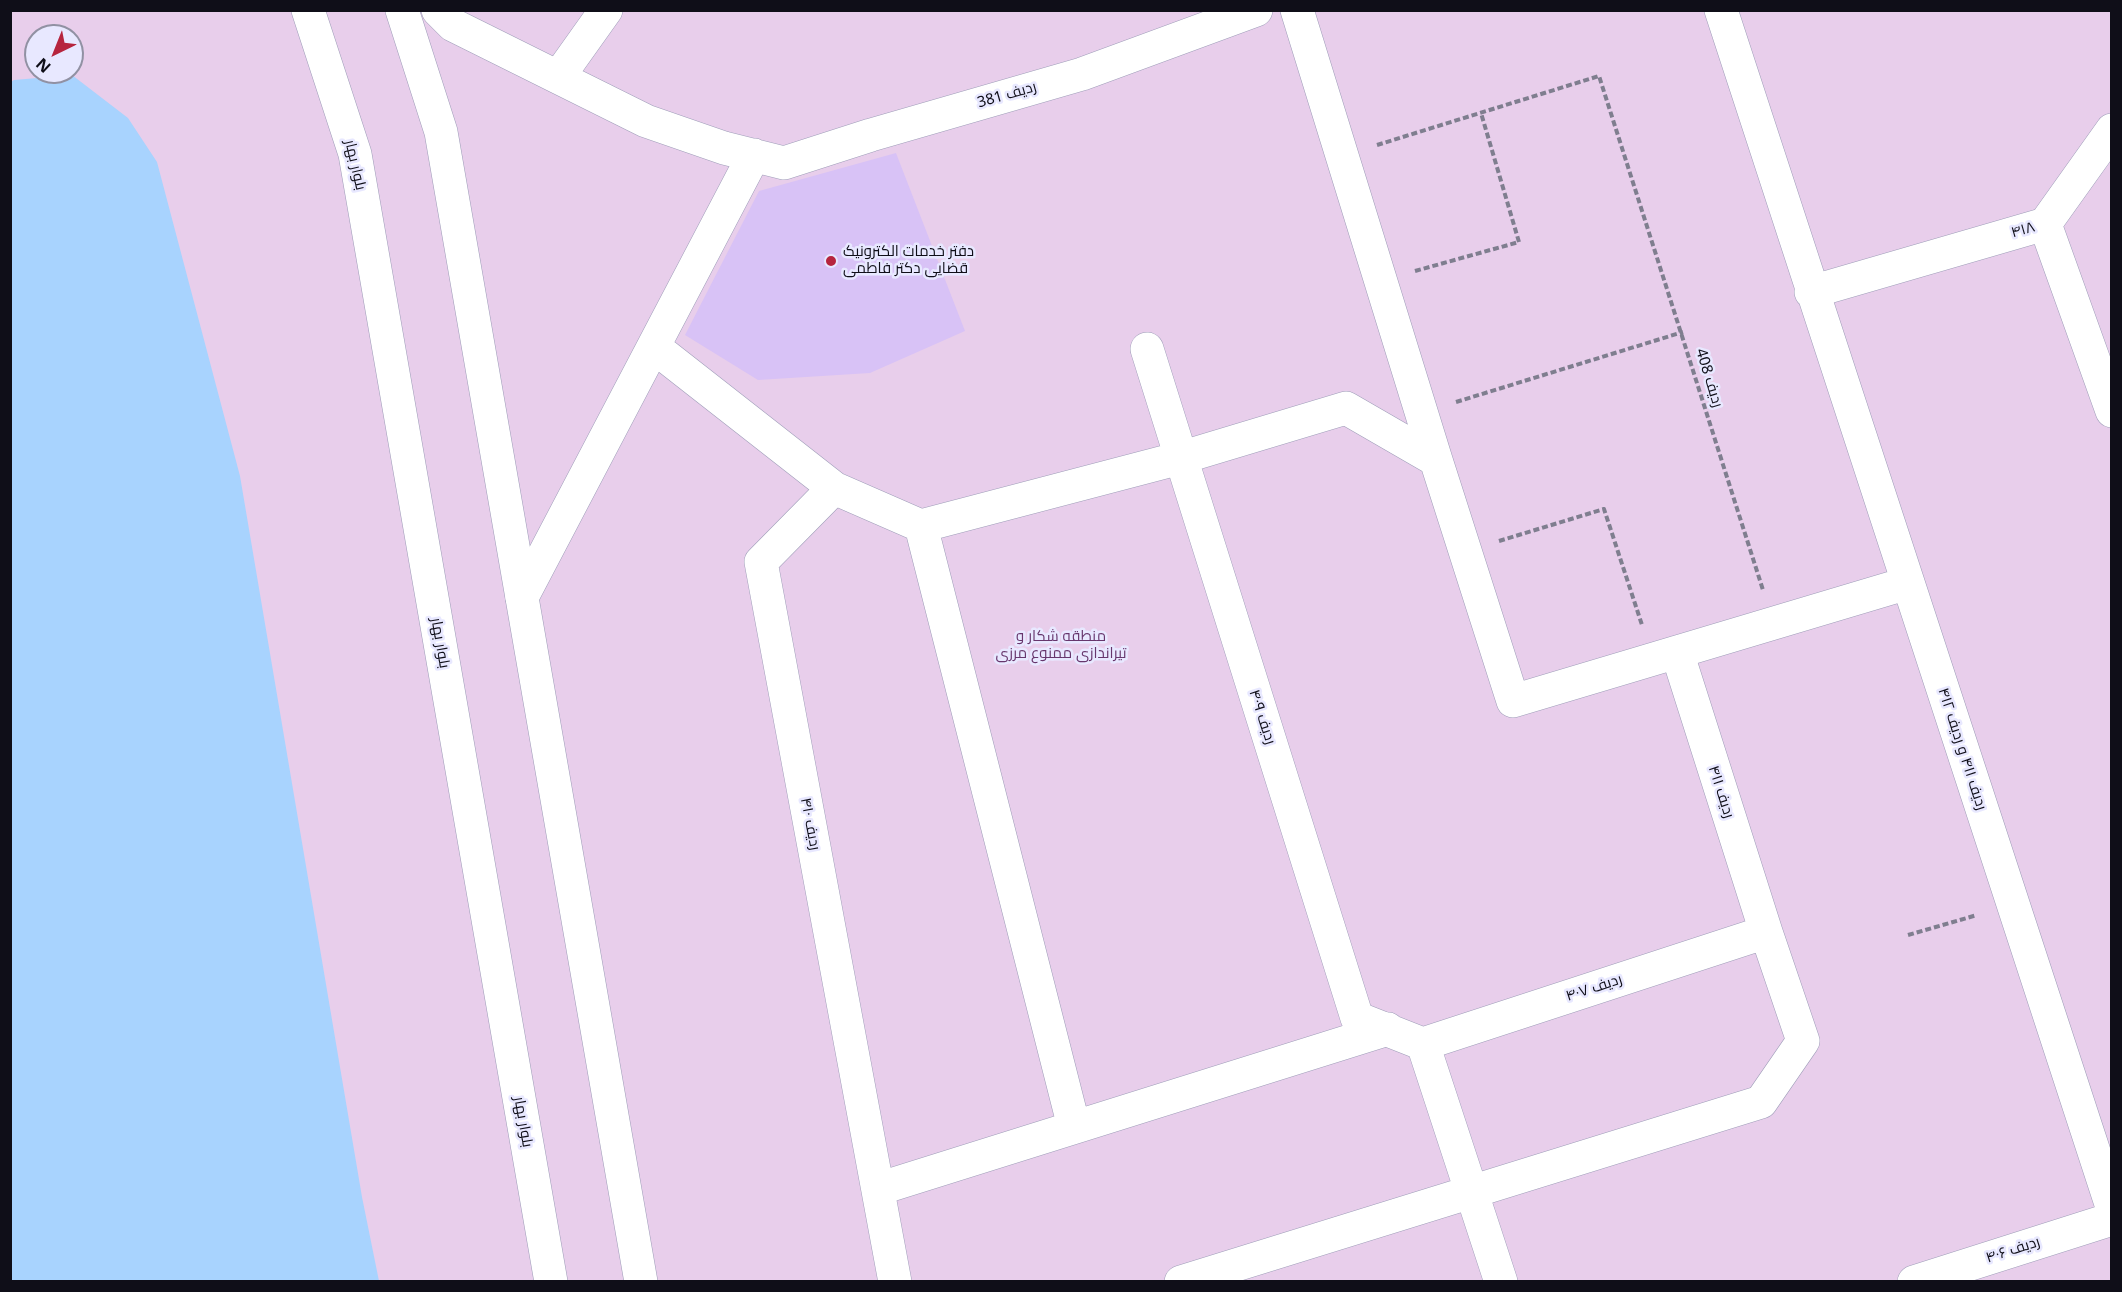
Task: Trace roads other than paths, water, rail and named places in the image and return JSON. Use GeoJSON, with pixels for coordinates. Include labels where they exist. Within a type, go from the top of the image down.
{"type":"FeatureCollection","features":[{"type":"Feature","properties":{"kind":"street","name":"بلوار بهار"},"geometry":{"type":"LineString","coordinates":[[308,10],[355,153],[551,1281]]}},
{"type":"Feature","properties":{"kind":"street"},"geometry":{"type":"LineString","coordinates":[[402,10],[441,132],[641,1281]]}},
{"type":"Feature","properties":{"kind":"street","name":"ردیف 381"},"geometry":{"type":"LineString","coordinates":[[438,10],[453,24],[646,121],[724,148],[784,163],[871,135],[1082,74],[1256,10]]}},
{"type":"Feature","properties":{"kind":"street"},"geometry":{"type":"LineString","coordinates":[[559,76],[606,10]]}},
{"type":"Feature","properties":{"kind":"street"},"geometry":{"type":"LineString","coordinates":[[1297,10],[1421,413],[1467,550],[1513,701],[1908,583]]}},
{"type":"Feature","properties":{"kind":"street","name":"ردیف ۴۱۱ و ردیف ۴۱۲"},"geometry":{"type":"LineString","coordinates":[[1721,10],[1811,292],[2112,1207]]}},
{"type":"Feature","properties":{"kind":"street"},"geometry":{"type":"LineString","coordinates":[[2045,224],[2112,130]]}},
{"type":"Feature","properties":{"kind":"street"},"geometry":{"type":"LineString","coordinates":[[522,597],[754,155]]}},
{"type":"Feature","properties":{"kind":"street","name":"۴۱۸"},"geometry":{"type":"LineString","coordinates":[[1811,292],[2045,224],[2112,411]]}},
{"type":"Feature","properties":{"kind":"street"},"geometry":{"type":"LineString","coordinates":[[654,347],[834,488],[921,526],[1180,458],[1346,408],[1436,460]]}},
{"type":"Feature","properties":{"kind":"street","name":"ردیف ۴۰۹"},"geometry":{"type":"LineString","coordinates":[[1147,349],[1357,1018],[1423,1044]]}},
{"type":"Feature","properties":{"kind":"street","name":"ردیف ۴۱۰"},"geometry":{"type":"LineString","coordinates":[[834,488],[761,562],[878,1189]]}},
{"type":"Feature","properties":{"kind":"street"},"geometry":{"type":"LineString","coordinates":[[921,526],[1074,1127]]}},
{"type":"Feature","properties":{"kind":"street","name":"ردیف ۴۱۱"},"geometry":{"type":"LineString","coordinates":[[1471,1191],[1761,1102],[1803,1041],[1666,656]]}},
{"type":"Feature","properties":{"kind":"street","name":"ردیف ۴۰۷"},"geometry":{"type":"LineString","coordinates":[[1423,1044],[1766,932]]}},
{"type":"Feature","properties":{"kind":"street"},"geometry":{"type":"LineString","coordinates":[[895,1281],[878,1189],[1388,1029]]}},
{"type":"Feature","properties":{"kind":"street"},"geometry":{"type":"LineString","coordinates":[[1423,1044],[1501,1281]]}},
{"type":"Feature","properties":{"kind":"street"},"geometry":{"type":"LineString","coordinates":[[1181,1281],[1471,1191]]}},
{"type":"Feature","properties":{"kind":"street","name":"ردیف ۴۰۶"},"geometry":{"type":"LineString","coordinates":[[1914,1281],[2112,1219]]}},
{"type":"Feature","properties":{"kind":"water"},"geometry":{"type":"Polygon","coordinates":[[[24,79],[24,84],[84,84],[128,118],[157,162],[240,476],[362,1197],[379,1281],[11,1281],[11,82],[24,79]]]}},
{"type":"Feature","properties":{"kind":"place","name":"دفتر خدمات الکترونیک قضایی دکتر فاطمی"},"geometry":{"type":"Point","coordinates":[831,261]}},
{"type":"Feature","properties":{"kind":"park label","name":"منطقه شکار و تیراندازی ممنوع مرزی"},"geometry":{"type":"Point","coordinates":[1061,646]}}]}
